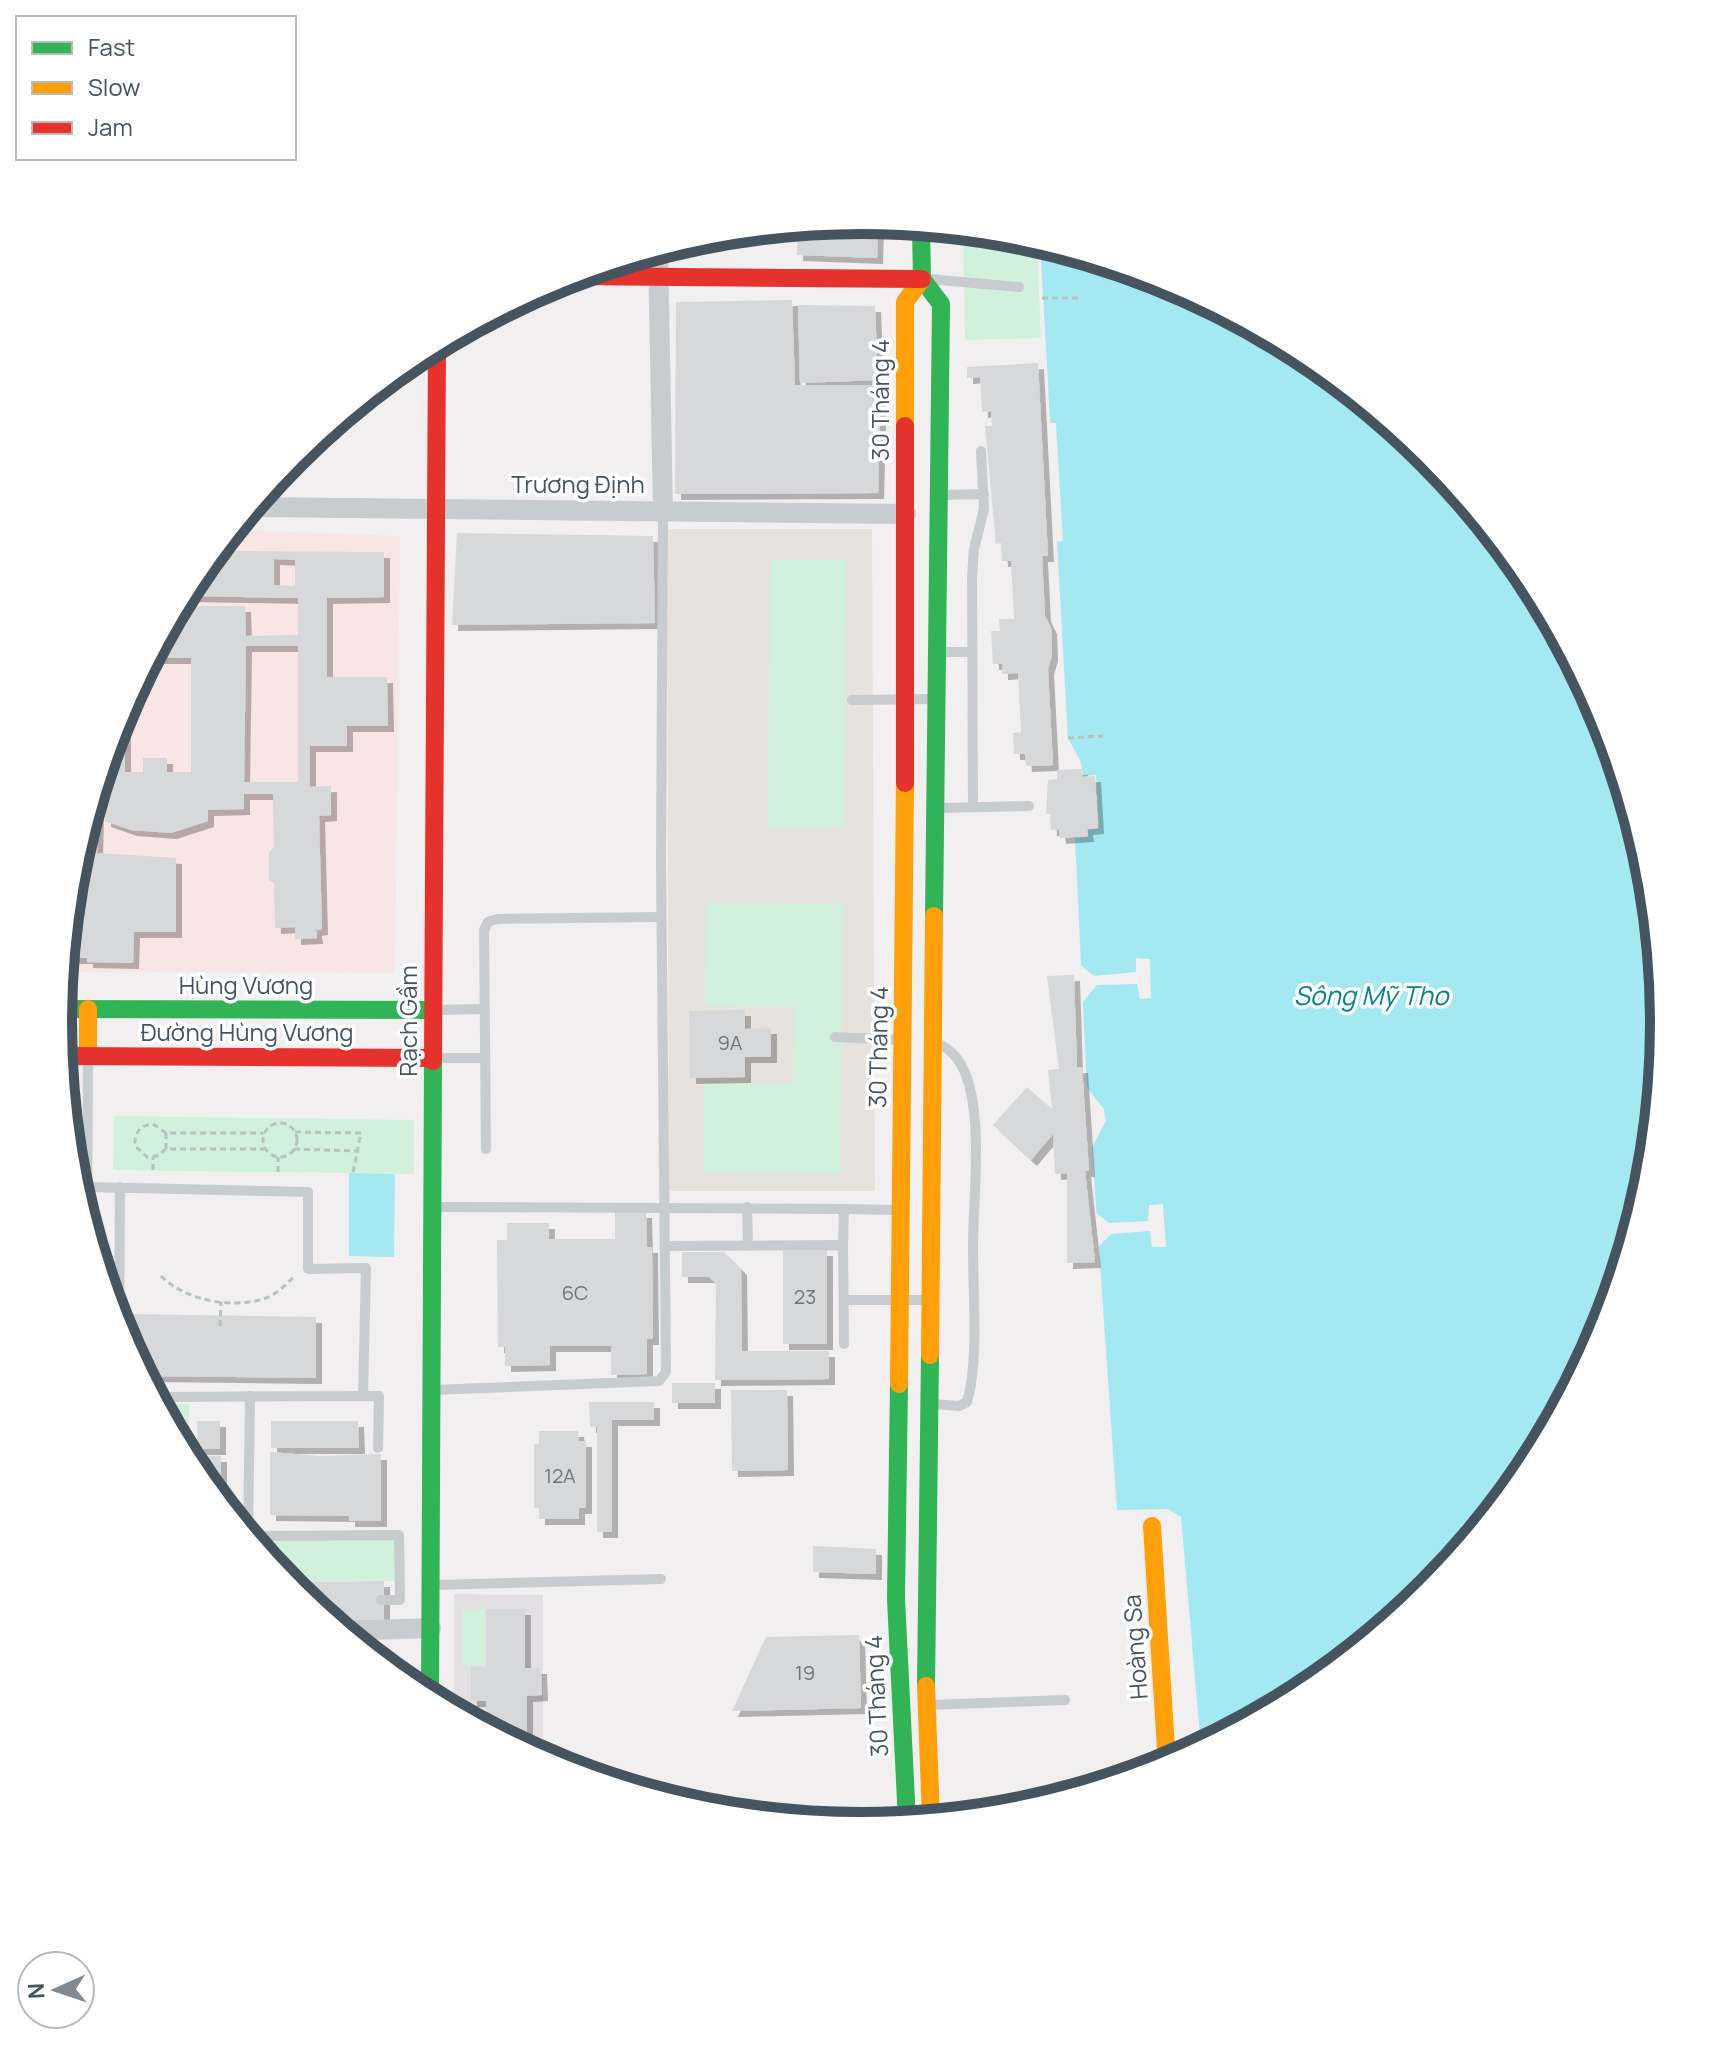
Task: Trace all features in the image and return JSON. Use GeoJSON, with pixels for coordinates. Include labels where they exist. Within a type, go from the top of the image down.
{"type":"FeatureCollection","features":[{"type":"Feature","properties":{"kind":"main road","name":"30 Tháng 4"},"geometry":{"type":"LineString","coordinates":[[921,237],[922,279],[941,304],[926,1705],[931,1808]]}},
{"type":"Feature","properties":{"kind":"main road"},"geometry":{"type":"LineString","coordinates":[[605,277],[922,279]]}},
{"type":"Feature","properties":{"kind":"main road","name":"30 Tháng 4"},"geometry":{"type":"LineString","coordinates":[[906,1810],[896,1599],[905,880],[905,302],[922,279]]}},
{"type":"Feature","properties":{"kind":"main road","name":"Rạch Gầm"},"geometry":{"type":"LineString","coordinates":[[430,1684],[437,358]]}},
{"type":"Feature","properties":{"kind":"main road"},"geometry":{"type":"LineString","coordinates":[[906,514],[939,504]]}},
{"type":"Feature","properties":{"kind":"main road"},"geometry":{"type":"LineString","coordinates":[[905,880],[935,881]]}},
{"type":"Feature","properties":{"kind":"main road","name":"Hùng Vương"},"geometry":{"type":"LineString","coordinates":[[73,1009],[433,1010]]}},
{"type":"Feature","properties":{"kind":"main road"},"geometry":{"type":"LineString","coordinates":[[88,1009],[88,1056]]}},
{"type":"Feature","properties":{"kind":"main road","name":"Đường Hùng Vương"},"geometry":{"type":"LineString","coordinates":[[73,1056],[433,1058]]}},
{"type":"Feature","properties":{"kind":"main road"},"geometry":{"type":"LineString","coordinates":[[900,1403],[931,1404]]}},
{"type":"Feature","properties":{"kind":"main road","name":"Hoàng Sa"},"geometry":{"type":"LineString","coordinates":[[1152,1526],[1166,1751]]}},
{"type":"Feature","properties":{"kind":"main road"},"geometry":{"type":"LineString","coordinates":[[896,1599],[927,1600]]}},
{"type":"Feature","properties":{"kind":"street"},"geometry":{"type":"LineString","coordinates":[[658,261],[663,512]]}},
{"type":"Feature","properties":{"kind":"street","name":"Trương Định"},"geometry":{"type":"LineString","coordinates":[[265,507],[906,514]]}},
{"type":"Feature","properties":{"kind":"street"},"geometry":{"type":"LineString","coordinates":[[359,1630],[431,1628]]}},
{"type":"Feature","properties":{"kind":"lane"},"geometry":{"type":"LineString","coordinates":[[922,279],[1019,287]]}},
{"type":"Feature","properties":{"kind":"lane"},"geometry":{"type":"LineString","coordinates":[[973,807],[972,577],[974,549],[984,509],[981,451]]}},
{"type":"Feature","properties":{"kind":"lane"},"geometry":{"type":"LineString","coordinates":[[939,504],[984,494]]}},
{"type":"Feature","properties":{"kind":"lane"},"geometry":{"type":"LineString","coordinates":[[431,1390],[663,1379],[666,1372],[661,917],[663,512]]}},
{"type":"Feature","properties":{"kind":"lane"},"geometry":{"type":"LineString","coordinates":[[937,652],[972,652]]}},
{"type":"Feature","properties":{"kind":"lane"},"geometry":{"type":"LineString","coordinates":[[852,700],[937,700]]}},
{"type":"Feature","properties":{"kind":"lane"},"geometry":{"type":"LineString","coordinates":[[936,808],[1029,806]]}},
{"type":"Feature","properties":{"kind":"lane"},"geometry":{"type":"LineString","coordinates":[[486,1149],[484,930],[488,922],[497,919],[661,917]]}},
{"type":"Feature","properties":{"kind":"lane"},"geometry":{"type":"LineString","coordinates":[[433,1010],[485,1009]]}},
{"type":"Feature","properties":{"kind":"lane"},"geometry":{"type":"LineString","coordinates":[[835,1037],[934,1042],[947,1047],[958,1059],[969,1085],[974,1127],[973,1295],[967,1402],[959,1406],[931,1404]]}},
{"type":"Feature","properties":{"kind":"lane"},"geometry":{"type":"LineString","coordinates":[[88,1056],[88,1181]]}},
{"type":"Feature","properties":{"kind":"lane"},"geometry":{"type":"LineString","coordinates":[[433,1058],[485,1058]]}},
{"type":"Feature","properties":{"kind":"lane"},"geometry":{"type":"LineString","coordinates":[[89,1187],[308,1192],[308,1269],[366,1268],[363,1396]]}},
{"type":"Feature","properties":{"kind":"lane"},"geometry":{"type":"LineString","coordinates":[[119,1291],[120,1187]]}},
{"type":"Feature","properties":{"kind":"lane"},"geometry":{"type":"LineString","coordinates":[[432,1207],[747,1207],[902,1211]]}},
{"type":"Feature","properties":{"kind":"lane"},"geometry":{"type":"LineString","coordinates":[[747,1207],[748,1245]]}},
{"type":"Feature","properties":{"kind":"lane"},"geometry":{"type":"LineString","coordinates":[[844,1209],[844,1344]]}},
{"type":"Feature","properties":{"kind":"lane"},"geometry":{"type":"LineString","coordinates":[[665,1246],[843,1245]]}},
{"type":"Feature","properties":{"kind":"lane"},"geometry":{"type":"LineString","coordinates":[[844,1300],[932,1300]]}},
{"type":"Feature","properties":{"kind":"lane"},"geometry":{"type":"LineString","coordinates":[[248,1519],[250,1396]]}},
{"type":"Feature","properties":{"kind":"lane"},"geometry":{"type":"LineString","coordinates":[[167,1397],[379,1396],[378,1448]]}},
{"type":"Feature","properties":{"kind":"lane"},"geometry":{"type":"LineString","coordinates":[[262,1536],[399,1535],[400,1600],[381,1600]]}},
{"type":"Feature","properties":{"kind":"lane"},"geometry":{"type":"LineString","coordinates":[[430,1585],[661,1579]]}},
{"type":"Feature","properties":{"kind":"lane"},"geometry":{"type":"LineString","coordinates":[[926,1705],[1065,1700]]}},
{"type":"Feature","properties":{"kind":"path"},"geometry":{"type":"LineString","coordinates":[[1042,298],[1078,298]]}},
{"type":"Feature","properties":{"kind":"path"},"geometry":{"type":"LineString","coordinates":[[1068,738],[1103,736]]}},
{"type":"Feature","properties":{"kind":"path"},"geometry":{"type":"LineString","coordinates":[[153,1158],[138,1150],[136,1135],[143,1126],[153,1124],[166,1133],[263,1133],[276,1122],[288,1124],[295,1132],[294,1149]]}},
{"type":"Feature","properties":{"kind":"path"},"geometry":{"type":"LineString","coordinates":[[295,1132],[361,1133],[353,1173]]}},
{"type":"Feature","properties":{"kind":"path"},"geometry":{"type":"LineString","coordinates":[[166,1133],[166,1149]]}},
{"type":"Feature","properties":{"kind":"path"},"geometry":{"type":"LineString","coordinates":[[263,1133],[265,1149]]}},
{"type":"Feature","properties":{"kind":"path"},"geometry":{"type":"LineString","coordinates":[[153,1158],[166,1149],[265,1149],[278,1157]]}},
{"type":"Feature","properties":{"kind":"path"},"geometry":{"type":"LineString","coordinates":[[278,1157],[294,1149],[357,1151]]}},
{"type":"Feature","properties":{"kind":"path"},"geometry":{"type":"LineString","coordinates":[[278,1157],[278,1172]]}},
{"type":"Feature","properties":{"kind":"path"},"geometry":{"type":"LineString","coordinates":[[153,1158],[153,1170]]}},
{"type":"Feature","properties":{"kind":"path"},"geometry":{"type":"LineString","coordinates":[[161,1276],[174,1289],[201,1300],[262,1300],[294,1277]]}},
{"type":"Feature","properties":{"kind":"path"},"geometry":{"type":"LineString","coordinates":[[220,1326],[221,1300]]}},
{"type":"Feature","properties":{"kind":"shaded area"},"geometry":{"type":"Polygon","coordinates":[[[667,529],[872,529],[875,1191],[669,1191],[667,529]]]}},
{"type":"Feature","properties":{"kind":"shaded area"},"geometry":{"type":"Polygon","coordinates":[[[245,530],[400,536],[395,973],[74,972],[87,869],[114,769],[132,721],[178,628],[245,530]]]}},
{"type":"Feature","properties":{"kind":"shaded area"},"geometry":{"type":"Polygon","coordinates":[[[454,1594],[543,1595],[543,1745],[527,1738],[527,1696],[542,1695],[541,1669],[525,1668],[525,1609],[486,1609],[486,1667],[471,1667],[471,1700],[486,1701],[487,1717],[454,1698],[454,1594]]]}},
{"type":"Feature","properties":{"kind":"green space"},"geometry":{"type":"Polygon","coordinates":[[[963,241],[1038,254],[1041,338],[965,340],[963,241]]]}},
{"type":"Feature","properties":{"kind":"green space"},"geometry":{"type":"Polygon","coordinates":[[[770,560],[846,560],[844,828],[768,828],[770,560]]]}},
{"type":"Feature","properties":{"kind":"green space"},"geometry":{"type":"Polygon","coordinates":[[[706,903],[843,904],[840,1174],[704,1172],[704,1083],[793,1083],[794,1007],[705,1006],[706,903]]]}},
{"type":"Feature","properties":{"kind":"green space"},"geometry":{"type":"Polygon","coordinates":[[[114,1116],[414,1120],[414,1174],[113,1170],[114,1116]]]}},
{"type":"Feature","properties":{"kind":"green space"},"geometry":{"type":"Polygon","coordinates":[[[171,1404],[189,1404],[189,1435],[171,1404]]]}},
{"type":"Feature","properties":{"kind":"green space"},"geometry":{"type":"Polygon","coordinates":[[[395,1535],[396,1581],[304,1582],[262,1536],[395,1535]]]}},
{"type":"Feature","properties":{"kind":"green space"},"geometry":{"type":"Polygon","coordinates":[[[463,1609],[485,1609],[485,1665],[463,1665],[463,1609]]]}},
{"type":"Feature","properties":{"kind":"water","name":"Sông Mỹ Tho"},"geometry":{"type":"Polygon","coordinates":[[[1041,255],[1115,276],[1163,294],[1256,340],[1341,397],[1419,465],[1454,503],[1517,585],[1569,674],[1608,769],[1635,869],[1643,920],[1650,1023],[1648,1075],[1635,1177],[1608,1277],[1569,1372],[1544,1418],[1487,1503],[1419,1581],[1341,1649],[1299,1679],[1200,1735],[1181,1517],[1168,1509],[1117,1510],[1092,1147],[1106,1121],[1104,1109],[1087,1088],[1075,838],[1088,837],[1088,830],[1099,828],[1096,775],[1083,776],[1081,762],[1068,738],[1041,255]]]}},
{"type":"Feature","properties":{"kind":"water"},"geometry":{"type":"Polygon","coordinates":[[[349,1173],[395,1174],[394,1257],[349,1256],[349,1173]]]}},
{"type":"Feature","properties":{"kind":"pier"},"geometry":{"type":"Polygon","coordinates":[[[1048,423],[1056,423],[1063,541],[1055,542],[1048,423]]]}},
{"type":"Feature","properties":{"kind":"pier"},"geometry":{"type":"Polygon","coordinates":[[[1136,958],[1150,959],[1151,998],[1140,999],[1137,984],[1097,985],[1082,1003],[1079,964],[1094,976],[1136,972],[1136,958]]]}},
{"type":"Feature","properties":{"kind":"pier"},"geometry":{"type":"Polygon","coordinates":[[[1163,1204],[1166,1247],[1152,1247],[1150,1231],[1111,1234],[1098,1247],[1095,1212],[1109,1223],[1148,1221],[1149,1205],[1163,1204]]]}},
{"type":"Feature","properties":{"kind":"building"},"geometry":{"type":"Polygon","coordinates":[[[878,235],[877,258],[797,255],[798,237],[878,235]]]}},
{"type":"Feature","properties":{"kind":"building"},"geometry":{"type":"Polygon","coordinates":[[[792,300],[795,385],[881,385],[878,493],[675,494],[676,302],[792,300]]]}},
{"type":"Feature","properties":{"kind":"building"},"geometry":{"type":"Polygon","coordinates":[[[798,305],[875,306],[878,380],[800,383],[798,305]]]}},
{"type":"Feature","properties":{"kind":"building"},"geometry":{"type":"Polygon","coordinates":[[[1038,363],[1048,556],[1042,556],[1045,616],[1051,628],[1052,655],[1048,669],[1053,765],[1026,766],[1025,754],[1014,754],[1013,733],[1021,732],[1018,673],[1002,674],[1002,664],[993,664],[991,631],[1000,631],[999,619],[1014,619],[1011,561],[1002,561],[1001,543],[996,544],[985,426],[992,426],[991,411],[982,412],[980,377],[967,378],[967,367],[1038,363]]]}},
{"type":"Feature","properties":{"kind":"building"},"geometry":{"type":"Polygon","coordinates":[[[457,533],[653,536],[655,623],[452,625],[457,533]]]}},
{"type":"Feature","properties":{"kind":"building"},"geometry":{"type":"Polygon","coordinates":[[[229,551],[384,552],[384,597],[327,598],[327,677],[387,677],[388,726],[347,726],[347,746],[310,746],[310,787],[331,786],[331,815],[319,816],[322,929],[316,930],[317,938],[295,939],[295,927],[275,928],[274,883],[269,880],[269,852],[274,847],[273,794],[244,794],[244,809],[208,810],[208,821],[171,833],[131,830],[105,821],[105,809],[102,809],[125,740],[125,772],[143,772],[143,758],[167,758],[167,772],[191,772],[191,658],[162,658],[192,606],[245,606],[246,636],[298,635],[298,598],[198,596],[229,551]],[[274,559],[274,585],[295,586],[295,560],[274,559]],[[246,646],[244,782],[298,782],[298,646],[246,646]]]}},
{"type":"Feature","properties":{"kind":"building"},"geometry":{"type":"Polygon","coordinates":[[[1082,769],[1082,777],[1095,776],[1098,828],[1087,829],[1088,836],[1060,838],[1059,829],[1051,830],[1050,814],[1046,814],[1048,780],[1057,779],[1057,770],[1082,769]]]}},
{"type":"Feature","properties":{"kind":"building"},"geometry":{"type":"Polygon","coordinates":[[[98,825],[97,853],[176,858],[176,932],[134,932],[133,963],[87,962],[87,958],[75,958],[87,869],[98,825]]]}},
{"type":"Feature","properties":{"kind":"building"},"geometry":{"type":"Polygon","coordinates":[[[1074,975],[1077,1067],[1082,1067],[1089,1171],[1085,1171],[1095,1262],[1067,1263],[1067,1173],[1055,1174],[1053,1134],[1031,1160],[993,1125],[1027,1087],[1052,1109],[1048,1070],[1059,1069],[1047,976],[1074,975]]]}},
{"type":"Feature","properties":{"kind":"building"},"geometry":{"type":"Polygon","coordinates":[[[745,1010],[745,1029],[771,1028],[771,1057],[745,1057],[745,1077],[690,1078],[689,1011],[745,1010]]]}},
{"type":"Feature","properties":{"kind":"building"},"geometry":{"type":"Polygon","coordinates":[[[615,1212],[646,1212],[647,1247],[652,1247],[653,1339],[647,1339],[647,1374],[611,1375],[611,1346],[550,1346],[550,1365],[505,1366],[505,1347],[498,1347],[497,1240],[507,1240],[507,1223],[549,1223],[549,1239],[615,1239],[615,1212]]]}},
{"type":"Feature","properties":{"kind":"building"},"geometry":{"type":"Polygon","coordinates":[[[783,1250],[827,1250],[827,1344],[783,1344],[783,1250]]]}},
{"type":"Feature","properties":{"kind":"building"},"geometry":{"type":"Polygon","coordinates":[[[682,1252],[724,1252],[741,1269],[742,1351],[829,1351],[829,1379],[715,1380],[716,1283],[709,1277],[682,1277],[682,1252]]]}},
{"type":"Feature","properties":{"kind":"building"},"geometry":{"type":"Polygon","coordinates":[[[128,1314],[316,1317],[316,1378],[155,1376],[128,1314]]]}},
{"type":"Feature","properties":{"kind":"building"},"geometry":{"type":"Polygon","coordinates":[[[672,1383],[715,1383],[715,1403],[672,1403],[672,1383]]]}},
{"type":"Feature","properties":{"kind":"building"},"geometry":{"type":"Polygon","coordinates":[[[731,1390],[787,1390],[788,1470],[732,1471],[731,1390]]]}},
{"type":"Feature","properties":{"kind":"building"},"geometry":{"type":"Polygon","coordinates":[[[589,1402],[654,1402],[654,1420],[612,1420],[612,1532],[597,1532],[597,1426],[590,1427],[589,1402]]]}},
{"type":"Feature","properties":{"kind":"building"},"geometry":{"type":"Polygon","coordinates":[[[197,1421],[220,1421],[220,1449],[198,1449],[197,1421]]]}},
{"type":"Feature","properties":{"kind":"building"},"geometry":{"type":"Polygon","coordinates":[[[271,1421],[358,1421],[359,1448],[271,1448],[271,1421]]]}},
{"type":"Feature","properties":{"kind":"building"},"geometry":{"type":"Polygon","coordinates":[[[539,1431],[578,1431],[579,1441],[586,1441],[586,1508],[579,1508],[579,1519],[539,1519],[539,1508],[534,1508],[534,1444],[539,1444],[539,1431]]]}},
{"type":"Feature","properties":{"kind":"building"},"geometry":{"type":"Polygon","coordinates":[[[270,1452],[320,1456],[381,1454],[381,1521],[349,1521],[349,1516],[270,1515],[270,1452]]]}},
{"type":"Feature","properties":{"kind":"building"},"geometry":{"type":"Polygon","coordinates":[[[202,1456],[221,1456],[221,1483],[202,1456]]]}},
{"type":"Feature","properties":{"kind":"building"},"geometry":{"type":"Polygon","coordinates":[[[813,1546],[876,1549],[876,1574],[813,1572],[813,1546]]]}},
{"type":"Feature","properties":{"kind":"building"},"geometry":{"type":"Polygon","coordinates":[[[384,1581],[384,1620],[347,1621],[309,1587],[309,1582],[384,1581]]]}},
{"type":"Feature","properties":{"kind":"building"},"geometry":{"type":"Polygon","coordinates":[[[486,1609],[525,1609],[525,1668],[541,1668],[542,1695],[527,1696],[527,1738],[487,1717],[486,1701],[471,1701],[471,1667],[486,1667],[486,1609]]]}},
{"type":"Feature","properties":{"kind":"building"},"geometry":{"type":"Polygon","coordinates":[[[859,1635],[861,1708],[732,1711],[766,1637],[859,1635]]]}},
{"type":"Feature","properties":{"kind":"traffic: fast"},"geometry":{"type":"LineString","coordinates":[[921,237],[922,279],[941,304],[934,916]]}},
{"type":"Feature","properties":{"kind":"traffic: fast"},"geometry":{"type":"LineString","coordinates":[[73,1009],[433,1010]]}},
{"type":"Feature","properties":{"kind":"traffic: fast"},"geometry":{"type":"LineString","coordinates":[[430,1683],[433,1061]]}},
{"type":"Feature","properties":{"kind":"traffic: fast"},"geometry":{"type":"LineString","coordinates":[[926,1686],[930,1355]]}},
{"type":"Feature","properties":{"kind":"traffic: fast"},"geometry":{"type":"LineString","coordinates":[[899,1384],[896,1599],[906,1810]]}},
{"type":"Feature","properties":{"kind":"traffic: slow"},"geometry":{"type":"LineString","coordinates":[[905,426],[905,302],[922,279]]}},
{"type":"Feature","properties":{"kind":"traffic: slow"},"geometry":{"type":"LineString","coordinates":[[899,1384],[905,783]]}},
{"type":"Feature","properties":{"kind":"traffic: slow"},"geometry":{"type":"LineString","coordinates":[[930,1355],[934,916]]}},
{"type":"Feature","properties":{"kind":"traffic: slow"},"geometry":{"type":"LineString","coordinates":[[88,1009],[88,1056]]}},
{"type":"Feature","properties":{"kind":"traffic: slow"},"geometry":{"type":"LineString","coordinates":[[1152,1526],[1166,1751]]}},
{"type":"Feature","properties":{"kind":"traffic: slow"},"geometry":{"type":"LineString","coordinates":[[926,1686],[931,1808]]}},
{"type":"Feature","properties":{"kind":"traffic: jam"},"geometry":{"type":"LineString","coordinates":[[606,276],[922,279]]}},
{"type":"Feature","properties":{"kind":"traffic: jam"},"geometry":{"type":"LineString","coordinates":[[433,1061],[437,358]]}},
{"type":"Feature","properties":{"kind":"traffic: jam"},"geometry":{"type":"LineString","coordinates":[[905,426],[905,783]]}},
{"type":"Feature","properties":{"kind":"traffic: jam"},"geometry":{"type":"LineString","coordinates":[[73,1056],[433,1058]]}}]}
